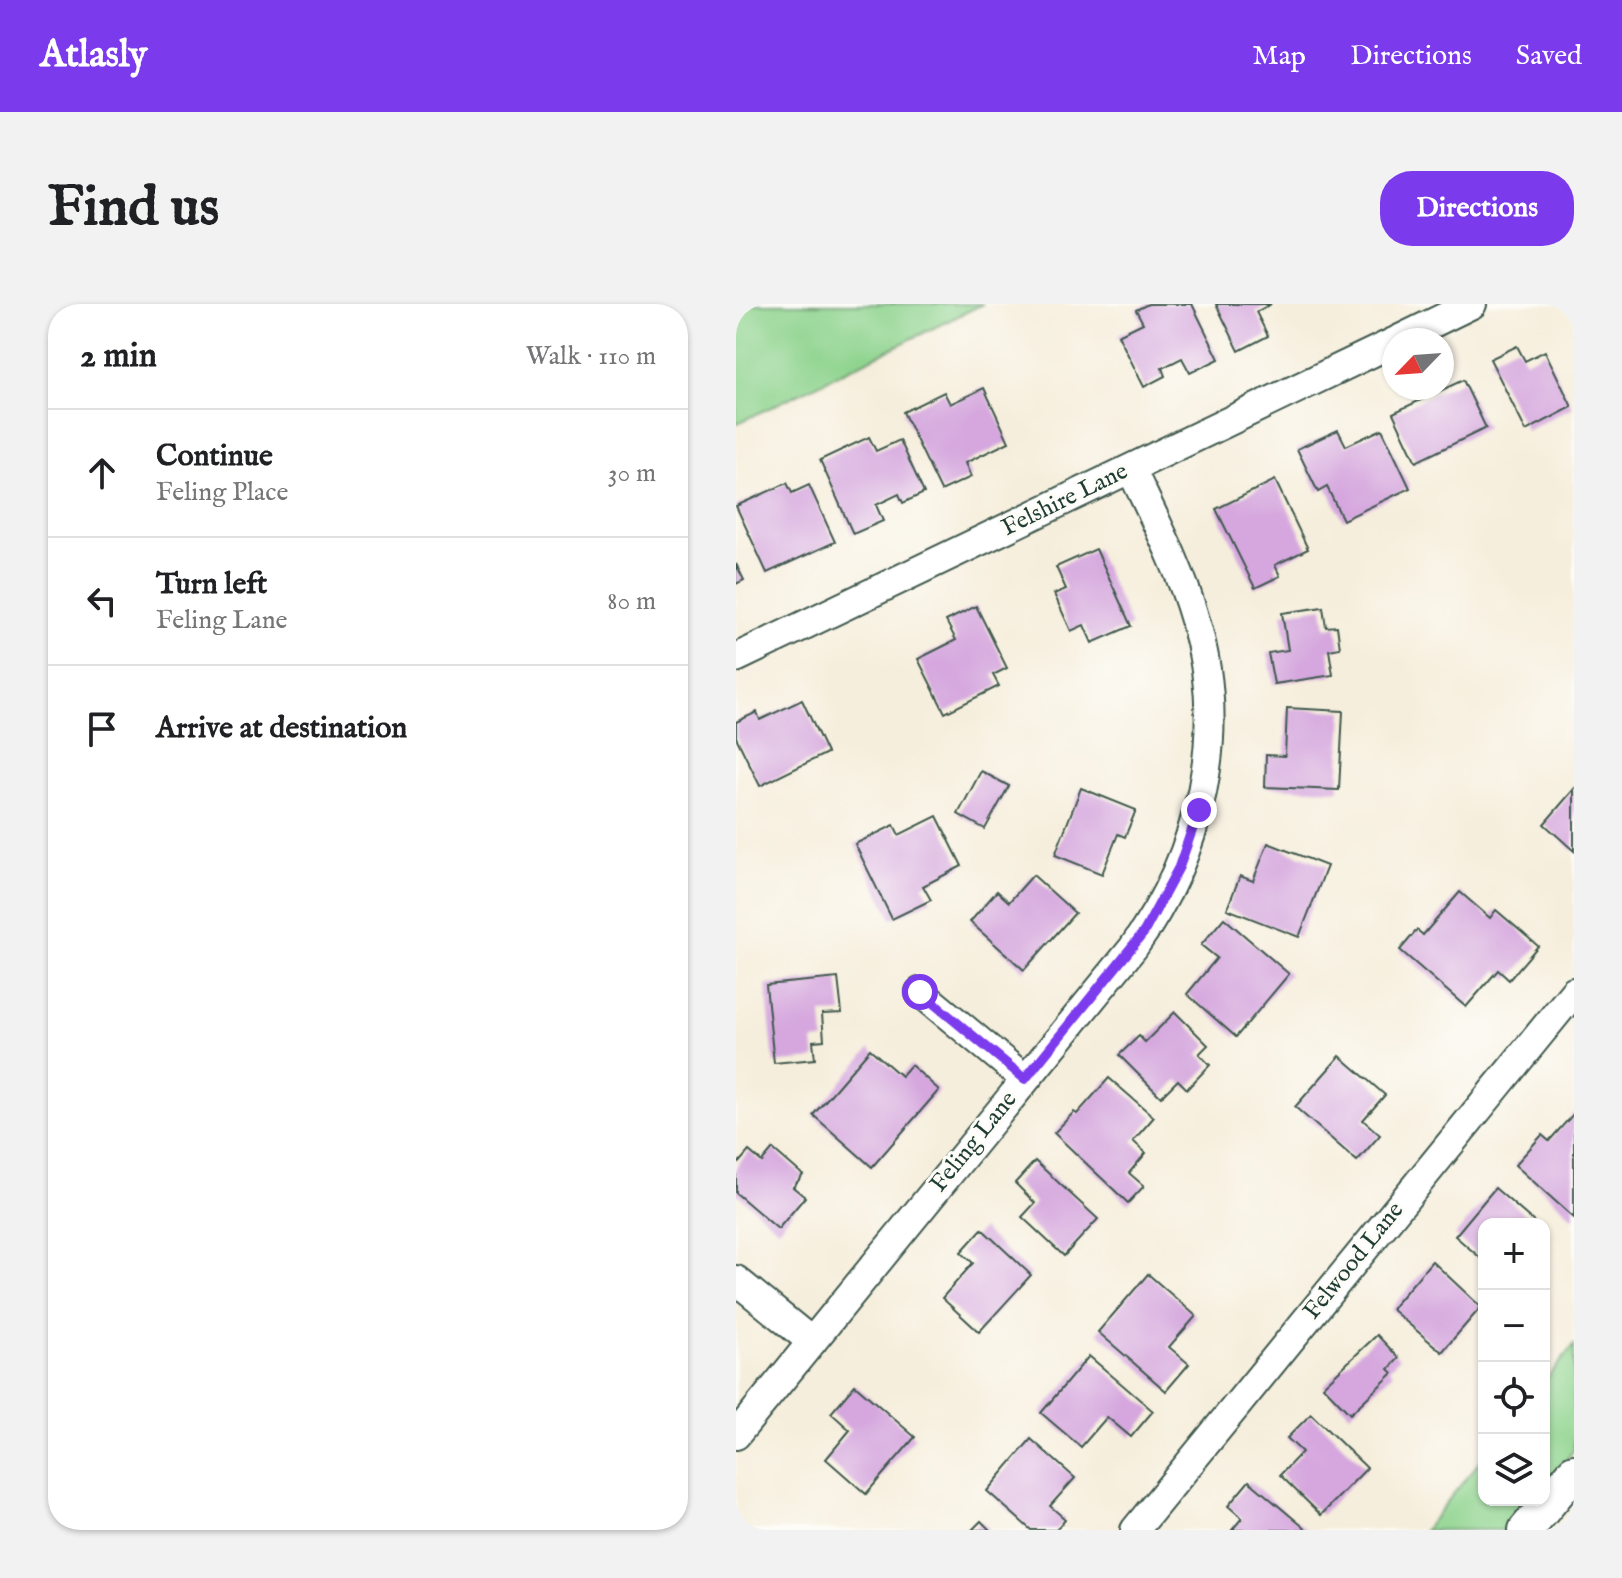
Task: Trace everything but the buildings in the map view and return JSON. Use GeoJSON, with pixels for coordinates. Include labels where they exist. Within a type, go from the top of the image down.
{"type":"FeatureCollection","features":[{"type":"Feature","properties":{"kind":"street","name":"Felshire Lane"},"geometry":{"type":"LineString","coordinates":[[1423,328],[1472,304]]}},
{"type":"Feature","properties":{"kind":"street","name":"Felshire Lane"},"geometry":{"type":"LineString","coordinates":[[736,658],[1382,348]]}},
{"type":"Feature","properties":{"kind":"street","name":"Feling Lane"},"geometry":{"type":"LineString","coordinates":[[736,1435],[1133,948],[1155,915],[1191,838],[1205,778],[1210,714],[1203,651],[1178,571],[1131,469]]}},
{"type":"Feature","properties":{"kind":"street"},"geometry":{"type":"LineString","coordinates":[[920,992],[1025,1079]]}},
{"type":"Feature","properties":{"kind":"street","name":"Felwood Lane"},"geometry":{"type":"LineString","coordinates":[[1135,1530],[1574,992]]}},
{"type":"Feature","properties":{"kind":"street"},"geometry":{"type":"LineString","coordinates":[[736,1280],[812,1342]]}},
{"type":"Feature","properties":{"kind":"street"},"geometry":{"type":"LineString","coordinates":[[1526,1530],[1574,1472]]}},
{"type":"Feature","properties":{"kind":"green space"},"geometry":{"type":"Polygon","coordinates":[[[736,304],[983,304],[736,424],[736,304]]]}},
{"type":"Feature","properties":{"kind":"green space"},"geometry":{"type":"Polygon","coordinates":[[[1574,1345],[1574,1450],[1550,1480],[1550,1434],[1550,1375],[1574,1345]]]}},
{"type":"Feature","properties":{"kind":"green space"},"geometry":{"type":"Polygon","coordinates":[[[1478,1463],[1478,1506],[1528,1506],[1508,1530],[1424,1530],[1478,1463]]]}},
{"type":"Feature","properties":{"kind":"route"},"geometry":{"type":"LineString","coordinates":[[920,992],[1025,1079],[1133,948],[1155,915],[1179,867],[1199,810]]}}]}
